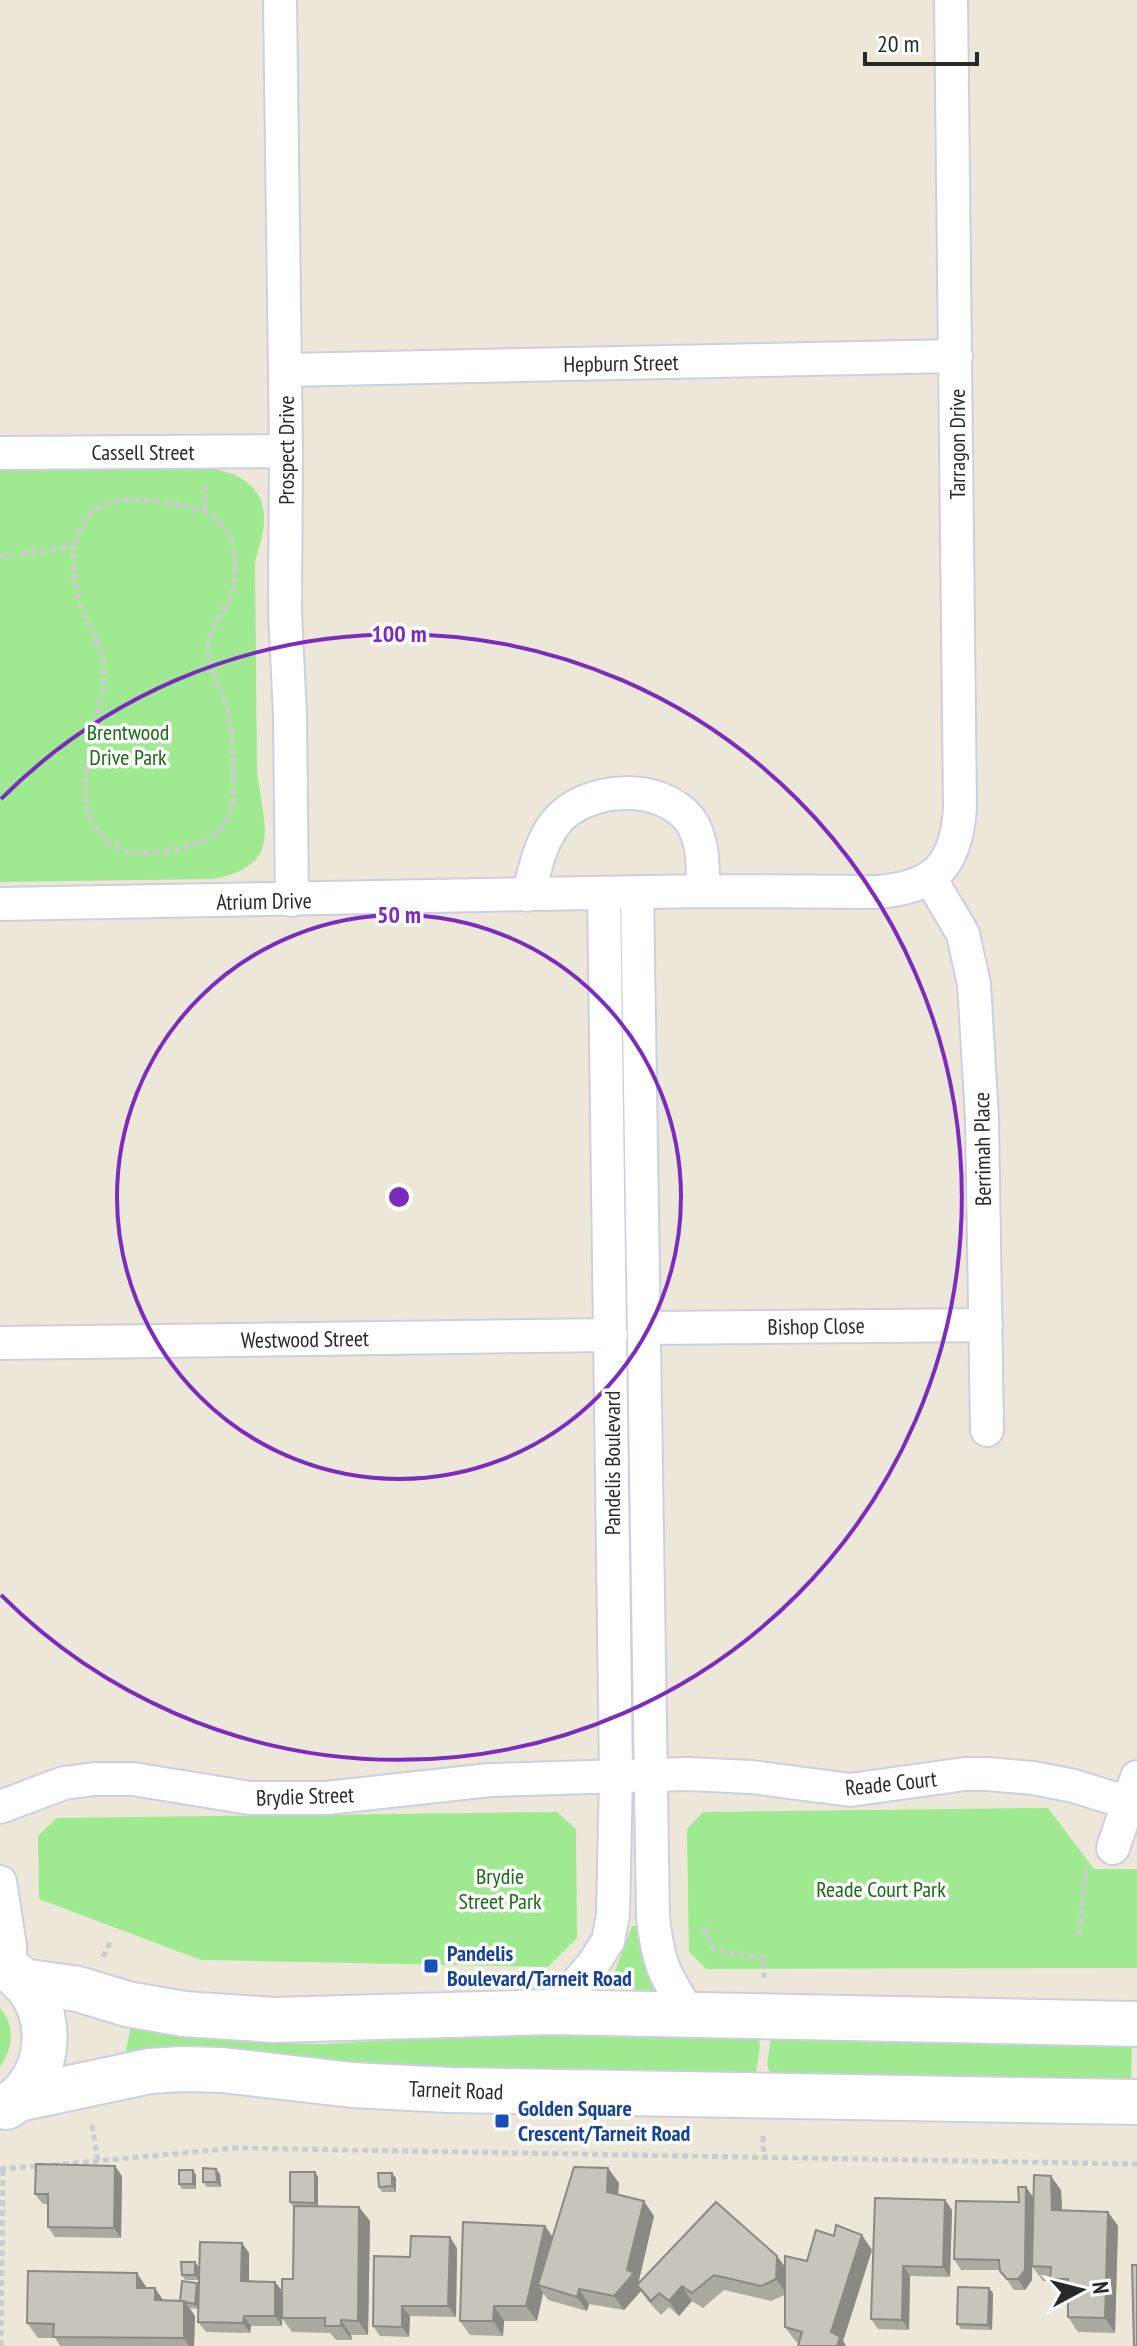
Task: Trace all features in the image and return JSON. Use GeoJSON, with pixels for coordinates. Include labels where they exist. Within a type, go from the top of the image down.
{"type":"FeatureCollection","features":[{"type":"Feature","properties":{"kind":"main road"},"geometry":{"type":"LineString","coordinates":[[11,1972],[127,2004],[226,2018],[289,2020],[551,2012],[1137,2024]]}},
{"type":"Feature","properties":{"kind":"main road"},"geometry":{"type":"LineString","coordinates":[[7,2110],[35,2079],[46,2035],[39,2005],[11,1972]]}},
{"type":"Feature","properties":{"kind":"main road","name":"Tarneit Road"},"geometry":{"type":"LineString","coordinates":[[7,2110],[150,2071],[182,2069],[222,2070],[338,2084],[448,2090],[1137,2102]]}},
{"type":"Feature","properties":{"kind":"street","name":"Prospect Drive"},"geometry":{"type":"LineString","coordinates":[[280,0],[285,612],[290,715],[292,900]]}},
{"type":"Feature","properties":{"kind":"street","name":"Tarragon Drive"},"geometry":{"type":"LineString","coordinates":[[930,878],[954,849],[960,808],[951,0]]}},
{"type":"Feature","properties":{"kind":"street","name":"Hepburn Street"},"geometry":{"type":"LineString","coordinates":[[285,370],[956,356]]}},
{"type":"Feature","properties":{"kind":"street","name":"Cassell Street"},"geometry":{"type":"LineString","coordinates":[[0,453],[286,451]]}},
{"type":"Feature","properties":{"kind":"street"},"geometry":{"type":"LineString","coordinates":[[528,895],[545,841],[558,820],[591,798],[636,794],[657,798],[674,806],[689,820],[699,838],[703,891]]}},
{"type":"Feature","properties":{"kind":"street","name":"Atrium Drive"},"geometry":{"type":"LineString","coordinates":[[0,904],[703,891],[876,892],[903,890],[930,878]]}},
{"type":"Feature","properties":{"kind":"street","name":"Berrimah Place"},"geometry":{"type":"LineString","coordinates":[[930,878],[963,934],[974,984],[980,1051],[987,1430]]}},
{"type":"Feature","properties":{"kind":"street","name":"Pandelis Boulevard"},"geometry":{"type":"LineString","coordinates":[[551,2012],[592,1966],[608,1941],[613,1915],[616,1775],[604,893]]}},
{"type":"Feature","properties":{"kind":"street","name":"Pandelis Boulevard"},"geometry":{"type":"LineString","coordinates":[[637,893],[653,1917],[658,1958],[665,1977],[691,2016]]}},
{"type":"Feature","properties":{"kind":"street","name":"Bishop Close"},"geometry":{"type":"LineString","coordinates":[[646,1328],[986,1325]]}},
{"type":"Feature","properties":{"kind":"street","name":"Westwood Street"},"geometry":{"type":"LineString","coordinates":[[0,1343],[611,1335]]}},
{"type":"Feature","properties":{"kind":"street","name":"Reade Court"},"geometry":{"type":"LineString","coordinates":[[616,1775],[752,1777],[850,1790],[965,1774],[1033,1778],[1074,1786],[1132,1790],[1113,1848]]}},
{"type":"Feature","properties":{"kind":"street","name":"Brydie Street"},"geometry":{"type":"LineString","coordinates":[[0,1807],[64,1783],[95,1779],[133,1779],[250,1798],[280,1798],[357,1795],[490,1780],[616,1775]]}},
{"type":"Feature","properties":{"kind":"street"},"geometry":{"type":"LineString","coordinates":[[0,1882],[11,1972]]}},
{"type":"Feature","properties":{"kind":"path"},"geometry":{"type":"LineString","coordinates":[[127,499],[181,506],[212,515],[226,533],[235,553],[237,569],[231,597],[210,636],[208,649],[230,720],[232,796],[228,818],[216,834],[200,842],[164,851],[129,852],[108,843],[90,819],[86,788],[103,687],[103,662],[99,640],[83,614],[73,585],[73,547],[84,518],[94,509],[111,501],[127,499]]}},
{"type":"Feature","properties":{"kind":"path"},"geometry":{"type":"LineString","coordinates":[[0,556],[73,547]]}},
{"type":"Feature","properties":{"kind":"path"},"geometry":{"type":"LineString","coordinates":[[1079,1935],[1084,1871],[1094,1845],[1113,1848]]}},
{"type":"Feature","properties":{"kind":"path"},"geometry":{"type":"LineString","coordinates":[[1,2346],[2,2170],[236,2148],[1137,2164]]}},
{"type":"Feature","properties":{"kind":"green space","name":"Brentwood Drive Park"},"geometry":{"type":"Polygon","coordinates":[[[200,468],[225,472],[246,481],[254,489],[264,510],[255,563],[257,770],[265,824],[261,852],[252,863],[237,872],[214,879],[0,882],[0,469],[200,468]]]}},
{"type":"Feature","properties":{"kind":"green space","name":"Reade Court Park"},"geometry":{"type":"Polygon","coordinates":[[[1048,1808],[1094,1869],[1137,1869],[1137,1968],[706,1969],[689,1952],[687,1829],[703,1812],[1048,1808]]]}},
{"type":"Feature","properties":{"kind":"green space","name":"Brydie Street Park"},"geometry":{"type":"Polygon","coordinates":[[[557,1812],[576,1829],[577,1938],[548,1967],[201,1960],[39,1899],[38,1836],[57,1818],[557,1812]]]}},
{"type":"Feature","properties":{"kind":"green space"},"geometry":{"type":"Polygon","coordinates":[[[641,1925],[643,1955],[654,1990],[611,1989],[609,1987],[632,1926],[641,1925]]]}},
{"type":"Feature","properties":{"kind":"green space"},"geometry":{"type":"Polygon","coordinates":[[[0,2008],[9,2022],[11,2037],[0,2067],[0,2008]]]}},
{"type":"Feature","properties":{"kind":"green space"},"geometry":{"type":"Polygon","coordinates":[[[131,2024],[180,2035],[248,2042],[321,2044],[534,2033],[758,2037],[760,2045],[756,2073],[361,2065],[158,2049],[126,2051],[131,2024]]]}},
{"type":"Feature","properties":{"kind":"green space"},"geometry":{"type":"Polygon","coordinates":[[[771,2037],[1132,2044],[1131,2079],[770,2073],[767,2065],[771,2037]]]}},
{"type":"Feature","properties":{"kind":"building"},"geometry":{"type":"Polygon","coordinates":[[[36,2164],[115,2166],[114,2228],[48,2227],[48,2194],[35,2194],[36,2164]]]}},
{"type":"Feature","properties":{"kind":"building"},"geometry":{"type":"Polygon","coordinates":[[[574,2167],[608,2168],[607,2192],[644,2201],[627,2270],[634,2273],[614,2296],[579,2289],[577,2297],[538,2285],[574,2167]]]}},
{"type":"Feature","properties":{"kind":"building"},"geometry":{"type":"Polygon","coordinates":[[[203,2168],[216,2169],[217,2182],[203,2182],[203,2168]]]}},
{"type":"Feature","properties":{"kind":"building"},"geometry":{"type":"Polygon","coordinates":[[[179,2170],[193,2170],[193,2184],[179,2184],[179,2170]]]}},
{"type":"Feature","properties":{"kind":"building"},"geometry":{"type":"Polygon","coordinates":[[[290,2172],[315,2172],[315,2203],[290,2202],[290,2172]]]}},
{"type":"Feature","properties":{"kind":"building"},"geometry":{"type":"Polygon","coordinates":[[[378,2173],[392,2173],[392,2186],[379,2187],[378,2173]]]}},
{"type":"Feature","properties":{"kind":"building"},"geometry":{"type":"Polygon","coordinates":[[[1034,2175],[1051,2176],[1052,2210],[1108,2212],[1105,2318],[1068,2317],[1068,2279],[1050,2279],[1051,2267],[1032,2266],[1034,2175]]]}},
{"type":"Feature","properties":{"kind":"building"},"geometry":{"type":"Polygon","coordinates":[[[1018,2187],[1026,2187],[1025,2270],[1018,2279],[1007,2279],[1000,2271],[999,2260],[954,2259],[956,2201],[1019,2202],[1018,2187]]]}},
{"type":"Feature","properties":{"kind":"building"},"geometry":{"type":"Polygon","coordinates":[[[875,2198],[945,2200],[943,2267],[903,2266],[902,2320],[871,2319],[875,2198]]]}},
{"type":"Feature","properties":{"kind":"building"},"geometry":{"type":"Polygon","coordinates":[[[716,2202],[777,2256],[776,2279],[761,2286],[714,2275],[692,2293],[682,2286],[669,2301],[659,2293],[651,2301],[637,2285],[716,2202]]]}},
{"type":"Feature","properties":{"kind":"building"},"geometry":{"type":"Polygon","coordinates":[[[294,2206],[359,2207],[358,2321],[341,2320],[341,2326],[325,2326],[325,2318],[282,2318],[282,2279],[293,2279],[294,2206]]]}},
{"type":"Feature","properties":{"kind":"building"},"geometry":{"type":"Polygon","coordinates":[[[463,2222],[545,2226],[526,2306],[494,2306],[493,2321],[460,2321],[463,2222]]]}},
{"type":"Feature","properties":{"kind":"building"},"geometry":{"type":"Polygon","coordinates":[[[836,2225],[862,2235],[831,2332],[840,2337],[837,2346],[798,2346],[802,2332],[785,2327],[785,2256],[807,2261],[816,2230],[834,2236],[836,2225]]]}},
{"type":"Feature","properties":{"kind":"building"},"geometry":{"type":"Polygon","coordinates":[[[411,2236],[450,2237],[448,2306],[402,2306],[402,2327],[373,2326],[374,2256],[410,2257],[411,2236]]]}},
{"type":"Feature","properties":{"kind":"building"},"geometry":{"type":"Polygon","coordinates":[[[200,2242],[242,2243],[241,2281],[275,2282],[275,2316],[244,2316],[243,2323],[198,2322],[200,2242]]]}},
{"type":"Feature","properties":{"kind":"building"},"geometry":{"type":"Polygon","coordinates":[[[181,2262],[195,2262],[195,2275],[182,2275],[181,2262]]]}},
{"type":"Feature","properties":{"kind":"building"},"geometry":{"type":"Polygon","coordinates":[[[1132,2265],[1137,2265],[1137,2346],[1134,2346],[1132,2265]]]}},
{"type":"Feature","properties":{"kind":"building"},"geometry":{"type":"Polygon","coordinates":[[[28,2271],[137,2273],[137,2288],[155,2288],[155,2300],[184,2301],[184,2338],[53,2337],[54,2324],[27,2323],[28,2271]]]}},
{"type":"Feature","properties":{"kind":"building"},"geometry":{"type":"Polygon","coordinates":[[[182,2281],[197,2283],[195,2304],[180,2301],[182,2281]]]}},
{"type":"Feature","properties":{"kind":"building"},"geometry":{"type":"Polygon","coordinates":[[[958,2287],[989,2288],[988,2325],[957,2324],[958,2287]]]}},
{"type":"Feature","properties":{"kind":"place","name":"Pandelis Boulevard/Tarneit Road"},"geometry":{"type":"Point","coordinates":[431,1966]}},
{"type":"Feature","properties":{"kind":"place","name":"Golden Square Crescent/Tarneit Road"},"geometry":{"type":"Point","coordinates":[502,2121]}}]}
